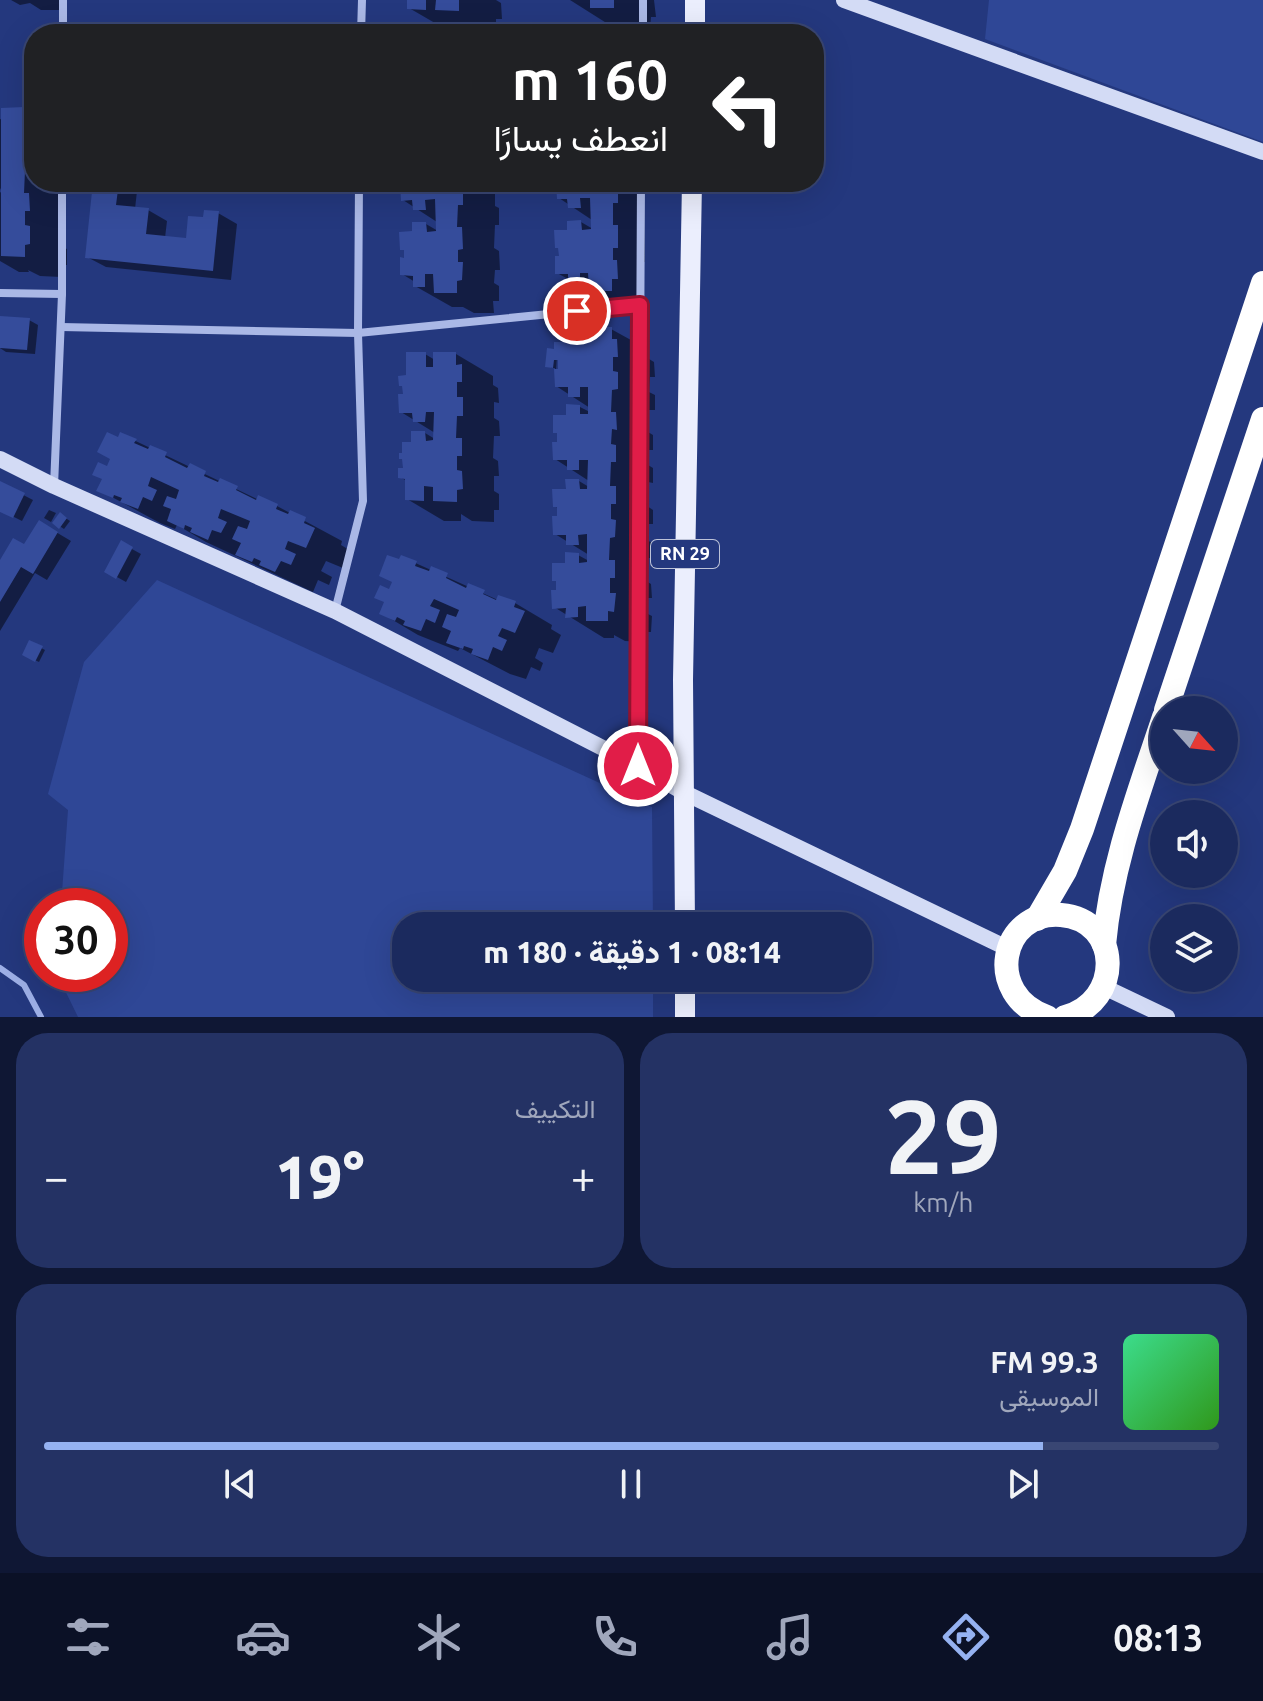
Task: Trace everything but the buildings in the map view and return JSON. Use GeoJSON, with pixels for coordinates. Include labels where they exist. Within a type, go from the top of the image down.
{"type":"FeatureCollection","features":[{"type":"Feature","properties":{"kind":"highway"},"geometry":{"type":"LineString","coordinates":[[1037,919],[1060,882],[1082,829],[1263,283]]}},
{"type":"Feature","properties":{"kind":"highway"},"geometry":{"type":"LineString","coordinates":[[1171,696],[1263,419]]}},
{"type":"Feature","properties":{"kind":"highway"},"geometry":{"type":"LineString","coordinates":[[1104,945],[1109,901],[1122,844],[1150,759]]}},
{"type":"Feature","properties":{"kind":"highway"},"geometry":{"type":"LineString","coordinates":[[1047,1017],[1022,1005],[1011,1005],[1006,972],[1009,949],[1025,926],[1050,915],[1076,918],[1097,934],[1108,959],[1104,987],[1093,1003],[1071,1016]]}},
{"type":"Feature","properties":{"kind":"main road"},"geometry":{"type":"LineString","coordinates":[[695,0],[695,24]]}},
{"type":"Feature","properties":{"kind":"main road"},"geometry":{"type":"LineString","coordinates":[[844,0],[1263,152]]}},
{"type":"Feature","properties":{"kind":"main road","name":"RN 29"},"geometry":{"type":"LineString","coordinates":[[685,912],[683,680],[692,192]]}},
{"type":"Feature","properties":{"kind":"main road"},"geometry":{"type":"LineString","coordinates":[[0,459],[335,611],[685,793],[1009,949]]}},
{"type":"Feature","properties":{"kind":"main road"},"geometry":{"type":"LineString","coordinates":[[1104,987],[1167,1017]]}},
{"type":"Feature","properties":{"kind":"main road"},"geometry":{"type":"LineString","coordinates":[[685,992],[685,1017]]}},
{"type":"Feature","properties":{"kind":"street"},"geometry":{"type":"LineString","coordinates":[[63,0],[63,24]]}},
{"type":"Feature","properties":{"kind":"street"},"geometry":{"type":"LineString","coordinates":[[362,0],[362,24]]}},
{"type":"Feature","properties":{"kind":"street"},"geometry":{"type":"LineString","coordinates":[[643,0],[643,24]]}},
{"type":"Feature","properties":{"kind":"street"},"geometry":{"type":"LineString","coordinates":[[54,486],[62,294],[62,192]]}},
{"type":"Feature","properties":{"kind":"street"},"geometry":{"type":"LineString","coordinates":[[335,611],[363,501],[358,333],[359,192]]}},
{"type":"Feature","properties":{"kind":"street"},"geometry":{"type":"LineString","coordinates":[[638,766],[641,192]]}},
{"type":"Feature","properties":{"kind":"street"},"geometry":{"type":"LineString","coordinates":[[0,293],[62,294]]}},
{"type":"Feature","properties":{"kind":"street"},"geometry":{"type":"LineString","coordinates":[[61,327],[358,333],[640,305]]}},
{"type":"Feature","properties":{"kind":"shaded area"},"geometry":{"type":"Polygon","coordinates":[[[989,0],[1263,0],[1263,142],[985,39],[989,0]]]}},
{"type":"Feature","properties":{"kind":"shaded area"},"geometry":{"type":"Polygon","coordinates":[[[157,580],[652,807],[653,912],[392,912],[392,992],[653,992],[653,1017],[78,1017],[66,992],[128,992],[128,888],[62,888],[68,810],[48,794],[84,662],[157,580]]]}},
{"type":"Feature","properties":{"kind":"waterway"},"geometry":{"type":"LineString","coordinates":[[0,968],[24,985],[41,1017]]}},
{"type":"Feature","properties":{"kind":"route"},"geometry":{"type":"LineString","coordinates":[[577,311],[640,305],[638,766]]}}]}
